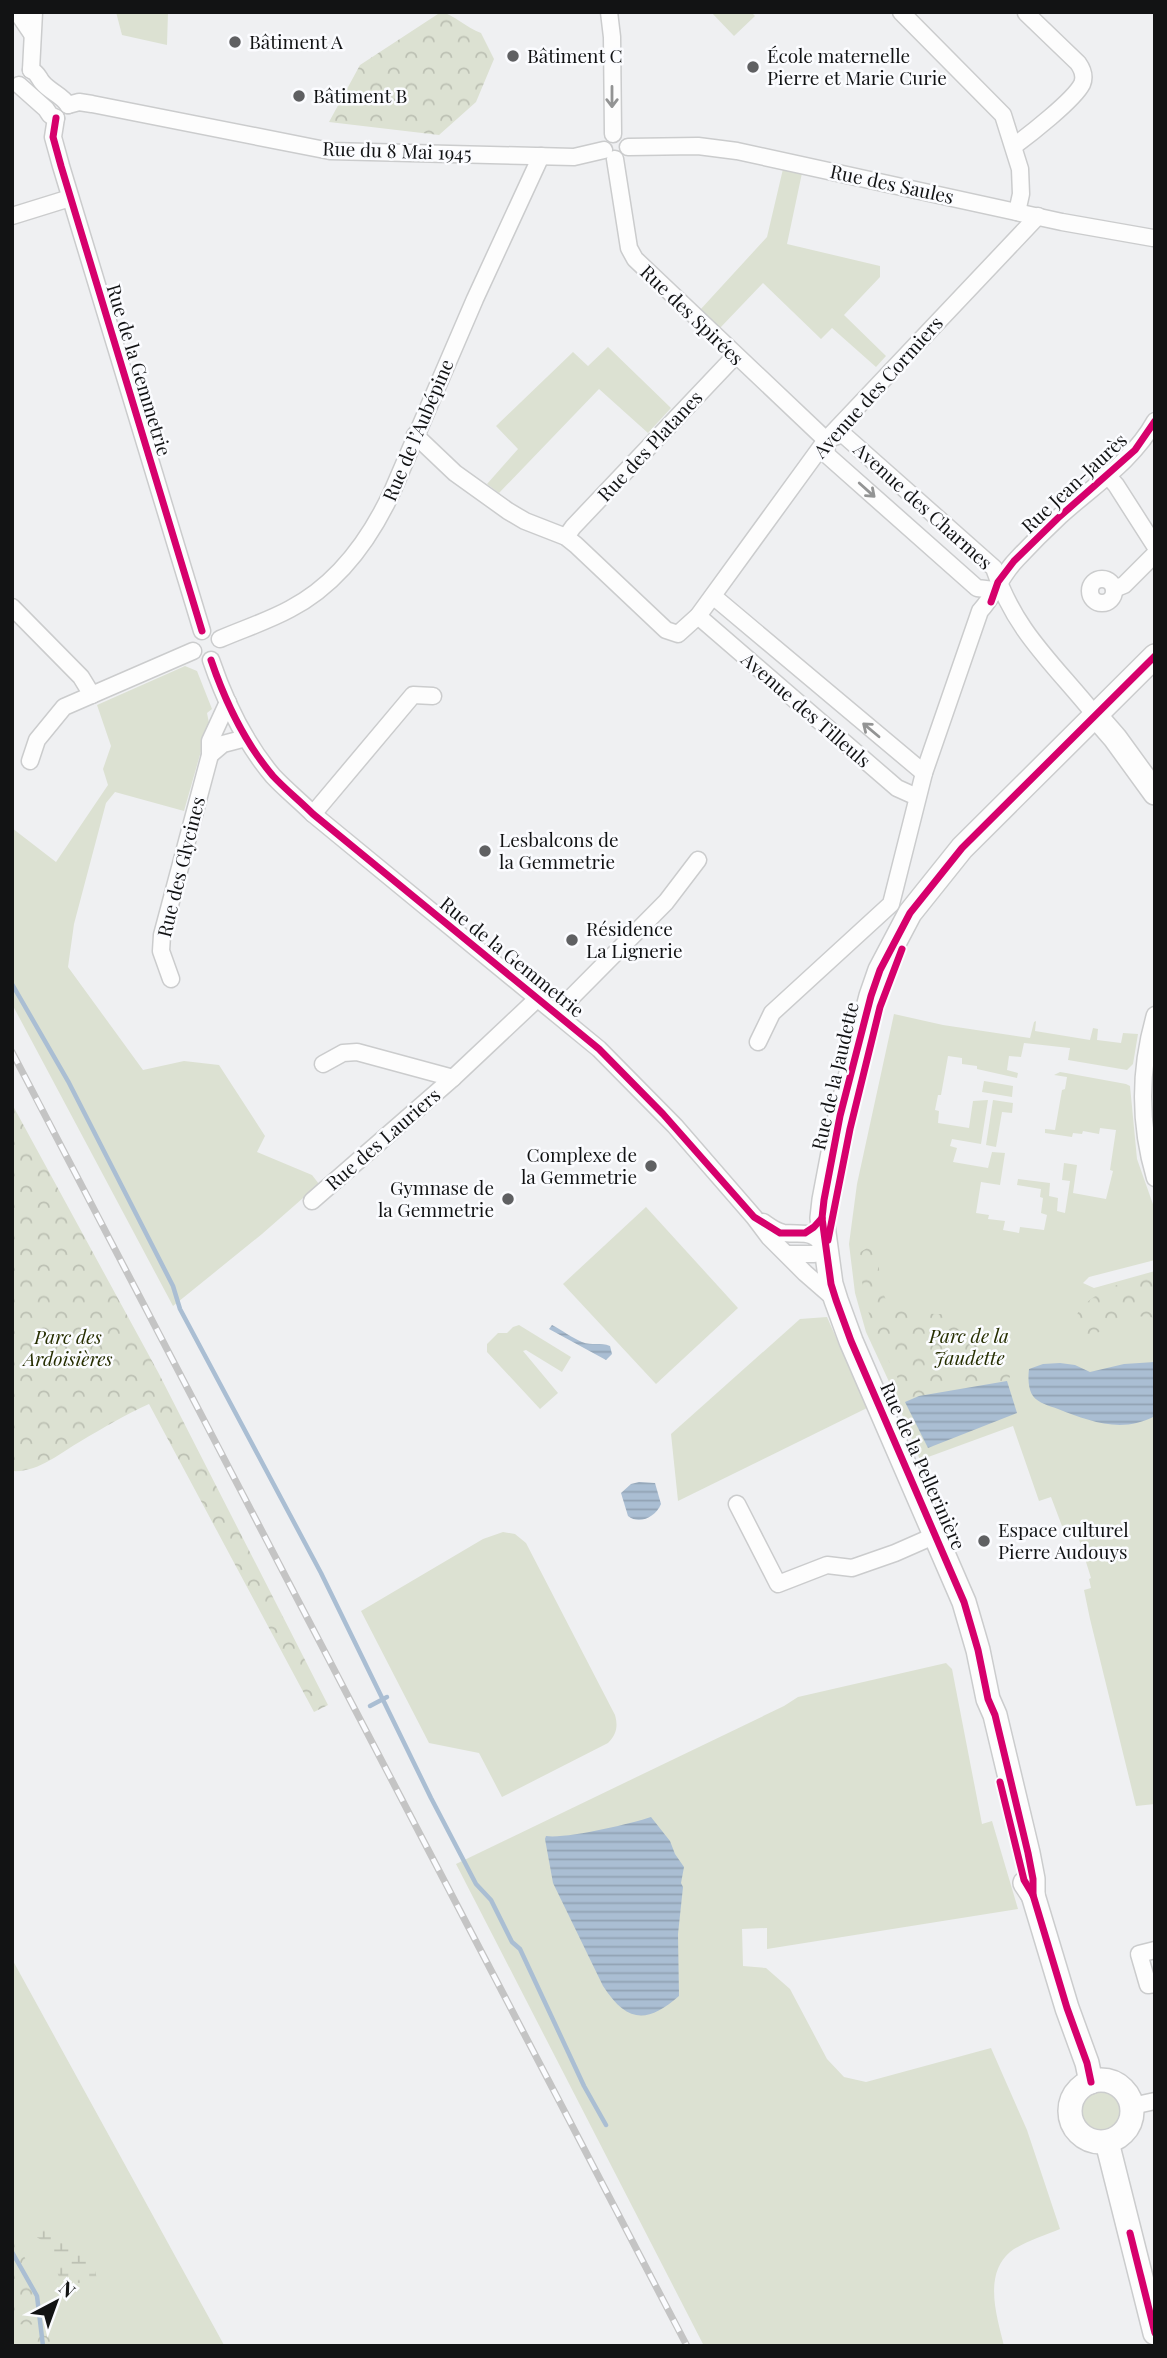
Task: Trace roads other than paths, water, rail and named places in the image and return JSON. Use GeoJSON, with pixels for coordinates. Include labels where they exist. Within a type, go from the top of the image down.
{"type":"FeatureCollection","features":[{"type":"Feature","properties":{"kind":"street"},"geometry":{"type":"LineString","coordinates":[[17,12],[32,34]]}},
{"type":"Feature","properties":{"kind":"street"},"geometry":{"type":"LineString","coordinates":[[26,83],[63,100],[66,114],[51,113],[26,83],[34,12]]}},
{"type":"Feature","properties":{"kind":"street"},"geometry":{"type":"LineString","coordinates":[[609,12],[612,37],[613,134],[604,142],[610,154],[623,156],[628,147],[624,136],[613,134]]}},
{"type":"Feature","properties":{"kind":"street"},"geometry":{"type":"LineString","coordinates":[[901,12],[999,109],[1014,146],[1021,178],[1017,212]]}},
{"type":"Feature","properties":{"kind":"street"},"geometry":{"type":"LineString","coordinates":[[1014,146],[1037,129],[1077,91],[1083,80],[1082,68],[1026,13]]}},
{"type":"Feature","properties":{"kind":"street","name":"Rue du 8 Mai 1945"},"geometry":{"type":"LineString","coordinates":[[63,100],[330,151],[574,157],[610,154]]}},
{"type":"Feature","properties":{"kind":"street","name":"Rue de la Gemmetrie"},"geometry":{"type":"LineString","coordinates":[[51,113],[53,138],[70,198],[202,631]]}},
{"type":"Feature","properties":{"kind":"street","name":"Rue des Saules"},"geometry":{"type":"LineString","coordinates":[[628,147],[698,146],[737,151],[1154,239]]}},
{"type":"Feature","properties":{"kind":"street","name":"Rue des Spirées"},"geometry":{"type":"LineString","coordinates":[[610,154],[629,248],[635,259],[826,440]]}},
{"type":"Feature","properties":{"kind":"street","name":"Rue de l’Aubépine"},"geometry":{"type":"LineString","coordinates":[[220,639],[291,609],[311,596],[349,561],[377,523],[541,156]]}},
{"type":"Feature","properties":{"kind":"street"},"geometry":{"type":"LineString","coordinates":[[12,216],[70,198]]}},
{"type":"Feature","properties":{"kind":"street","name":"Avenue des Cormiers"},"geometry":{"type":"LineString","coordinates":[[566,537],[666,629],[678,634],[698,616],[826,440],[1038,216]]}},
{"type":"Feature","properties":{"kind":"street","name":"Rue des Platanes"},"geometry":{"type":"LineString","coordinates":[[566,537],[735,356]]}},
{"type":"Feature","properties":{"kind":"street","name":"Rue Jean-Jaurès"},"geometry":{"type":"LineString","coordinates":[[758,1042],[772,1013],[891,904],[924,773],[980,611],[1014,561],[1135,450],[1155,421]]}},
{"type":"Feature","properties":{"kind":"street","name":"Avenue des Charmes"},"geometry":{"type":"LineString","coordinates":[[843,434],[994,568],[994,591],[977,587],[827,455],[826,440],[843,434]]}},
{"type":"Feature","properties":{"kind":"street"},"geometry":{"type":"LineString","coordinates":[[415,435],[455,473],[508,511],[525,521],[566,537]]}},
{"type":"Feature","properties":{"kind":"street","name":"Rue Jean-Jaurès"},"geometry":{"type":"LineString","coordinates":[[1107,475],[1155,546]]}},
{"type":"Feature","properties":{"kind":"street"},"geometry":{"type":"LineString","coordinates":[[1114,589],[1124,585],[1155,554]]}},
{"type":"Feature","properties":{"kind":"street"},"geometry":{"type":"LineString","coordinates":[[994,591],[1025,633],[1115,738],[1155,793]]}},
{"type":"Feature","properties":{"kind":"street","name":"Avenue des Tilleuls"},"geometry":{"type":"LineString","coordinates":[[713,596],[924,773]]}},
{"type":"Feature","properties":{"kind":"street"},"geometry":{"type":"LineString","coordinates":[[12,607],[81,677],[92,695]]}},
{"type":"Feature","properties":{"kind":"street","name":"Avenue des Tilleuls"},"geometry":{"type":"LineString","coordinates":[[698,616],[897,788],[918,797]]}},
{"type":"Feature","properties":{"kind":"street"},"geometry":{"type":"LineString","coordinates":[[202,631],[215,633],[220,639],[220,653],[211,660],[199,658],[193,651],[194,637],[202,631]]}},
{"type":"Feature","properties":{"kind":"street"},"geometry":{"type":"LineString","coordinates":[[30,761],[37,740],[64,707],[193,651]]}},
{"type":"Feature","properties":{"kind":"street","name":"Rue de la Jaudette"},"geometry":{"type":"LineString","coordinates":[[827,1247],[813,1225],[871,996],[894,940],[910,913],[956,855],[998,810],[1155,656]]}},
{"type":"Feature","properties":{"kind":"street","name":"Rue de la Gemmetrie"},"geometry":{"type":"LineString","coordinates":[[211,660],[246,738],[274,777],[313,814],[598,1049],[662,1112],[769,1237],[836,1300]]}},
{"type":"Feature","properties":{"kind":"street"},"geometry":{"type":"LineString","coordinates":[[313,814],[413,695],[433,696]]}},
{"type":"Feature","properties":{"kind":"street","name":"Rue des Glycines"},"geometry":{"type":"LineString","coordinates":[[171,979],[161,951],[162,935],[209,755],[210,741],[228,702]]}},
{"type":"Feature","properties":{"kind":"street"},"geometry":{"type":"LineString","coordinates":[[209,755],[223,744],[246,738]]}},
{"type":"Feature","properties":{"kind":"street"},"geometry":{"type":"LineString","coordinates":[[556,1013],[666,902],[698,860]]}},
{"type":"Feature","properties":{"kind":"street","name":"Rue de la Jaudette"},"geometry":{"type":"LineString","coordinates":[[827,1247],[835,1217],[850,1129],[880,1007],[929,888]]}},
{"type":"Feature","properties":{"kind":"street","name":"Rue des Lauriers"},"geometry":{"type":"LineString","coordinates":[[312,1200],[453,1077],[538,998]]}},
{"type":"Feature","properties":{"kind":"street"},"geometry":{"type":"LineString","coordinates":[[1155,1015],[1143,1068],[1142,1104],[1155,1178]]}},
{"type":"Feature","properties":{"kind":"street","name":"Rue des Lauriers"},"geometry":{"type":"LineString","coordinates":[[323,1064],[343,1053],[357,1052],[453,1077]]}},
{"type":"Feature","properties":{"kind":"street","name":"Rue de la Gemmetrie"},"geometry":{"type":"LineString","coordinates":[[754,1217],[780,1233],[813,1225]]}},
{"type":"Feature","properties":{"kind":"street"},"geometry":{"type":"LineString","coordinates":[[788,1254],[814,1254],[827,1247]]}},
{"type":"Feature","properties":{"kind":"street","name":"Rue de la Pellerinière"},"geometry":{"type":"LineString","coordinates":[[827,1247],[831,1284],[851,1341],[964,1602],[988,1699],[987,1717],[1008,1823],[1024,1880],[1033,1895],[1067,2008],[1087,2063],[1090,2082]]}},
{"type":"Feature","properties":{"kind":"street","name":"Rue de la Pellerinière"},"geometry":{"type":"LineString","coordinates":[[737,1504],[778,1584],[827,1565],[852,1567],[895,1553],[936,1535]]}},
{"type":"Feature","properties":{"kind":"street"},"geometry":{"type":"LineString","coordinates":[[1155,1950],[1139,1954],[1148,1985],[1155,1984]]}},
{"type":"Feature","properties":{"kind":"street"},"geometry":{"type":"LineString","coordinates":[[1103,2080],[1115,2083],[1128,2095],[1132,2106],[1128,2128],[1119,2137],[1107,2142],[1084,2138],[1071,2119],[1073,2097],[1080,2088],[1090,2082],[1103,2080]]}},
{"type":"Feature","properties":{"kind":"street"},"geometry":{"type":"LineString","coordinates":[[1132,2106],[1155,2101]]}},
{"type":"Feature","properties":{"kind":"street"},"geometry":{"type":"LineString","coordinates":[[1107,2142],[1155,2333]]}},
{"type":"Feature","properties":{"kind":"water"},"geometry":{"type":"Polygon","coordinates":[[[552,1325],[582,1342],[610,1346],[612,1354],[606,1360],[549,1329],[552,1325]]]}},
{"type":"Feature","properties":{"kind":"water"},"geometry":{"type":"Polygon","coordinates":[[[1155,1362],[1155,1416],[1130,1424],[1106,1424],[1082,1418],[1041,1402],[1031,1393],[1029,1386],[1029,1369],[1043,1364],[1075,1365],[1090,1372],[1124,1364],[1155,1362]]]}},
{"type":"Feature","properties":{"kind":"water"},"geometry":{"type":"Polygon","coordinates":[[[1007,1381],[1017,1413],[928,1448],[905,1402],[919,1396],[1007,1381]]]}},
{"type":"Feature","properties":{"kind":"water"},"geometry":{"type":"Polygon","coordinates":[[[655,1483],[661,1504],[651,1516],[642,1520],[628,1516],[621,1493],[631,1484],[655,1483]]]}},
{"type":"Feature","properties":{"kind":"water"},"geometry":{"type":"Polygon","coordinates":[[[651,1817],[670,1841],[684,1867],[678,1934],[679,1996],[657,2011],[638,2015],[620,2007],[603,1986],[553,1883],[545,1839],[546,1836],[582,1833],[651,1817]]]}},
{"type":"Feature","properties":{"kind":"waterway"},"geometry":{"type":"LineString","coordinates":[[12,984],[68,1081],[173,1286],[180,1309],[321,1573],[476,1884],[491,1900],[512,1942],[520,1949],[584,2086],[606,2125]]}},
{"type":"Feature","properties":{"kind":"waterway"},"geometry":{"type":"LineString","coordinates":[[370,1706],[387,1697]]}},
{"type":"Feature","properties":{"kind":"waterway"},"geometry":{"type":"LineString","coordinates":[[12,2252],[37,2296],[43,2346]]}},
{"type":"Feature","properties":{"kind":"railway"},"geometry":{"type":"LineString","coordinates":[[12,1052],[687,2346]]}},
{"type":"Feature","properties":{"kind":"place","name":"Bâtiment A"},"geometry":{"type":"Point","coordinates":[235,42]}},
{"type":"Feature","properties":{"kind":"place","name":"Bâtiment C"},"geometry":{"type":"Point","coordinates":[513,56]}},
{"type":"Feature","properties":{"kind":"place","name":"École maternelle Pierre et Marie Curie"},"geometry":{"type":"Point","coordinates":[753,67]}},
{"type":"Feature","properties":{"kind":"place","name":"Bâtiment B"},"geometry":{"type":"Point","coordinates":[299,96]}},
{"type":"Feature","properties":{"kind":"place","name":"Lesbalcons de la Gemmetrie"},"geometry":{"type":"Point","coordinates":[485,851]}},
{"type":"Feature","properties":{"kind":"place","name":"Résidence La Lignerie"},"geometry":{"type":"Point","coordinates":[572,940]}},
{"type":"Feature","properties":{"kind":"place","name":"Complexe de la Gemmetrie"},"geometry":{"type":"Point","coordinates":[651,1166]}},
{"type":"Feature","properties":{"kind":"place","name":"Gymnase de la Gemmetrie"},"geometry":{"type":"Point","coordinates":[508,1199]}},
{"type":"Feature","properties":{"kind":"place","name":"Espace culturel Pierre Audouys"},"geometry":{"type":"Point","coordinates":[984,1541]}},
{"type":"Feature","properties":{"kind":"park label","name":"Parc de la Jaudette"},"geometry":{"type":"Point","coordinates":[969,1347]}},
{"type":"Feature","properties":{"kind":"park label","name":"Parc des Ardoisières"},"geometry":{"type":"Point","coordinates":[68,1348]}}]}
